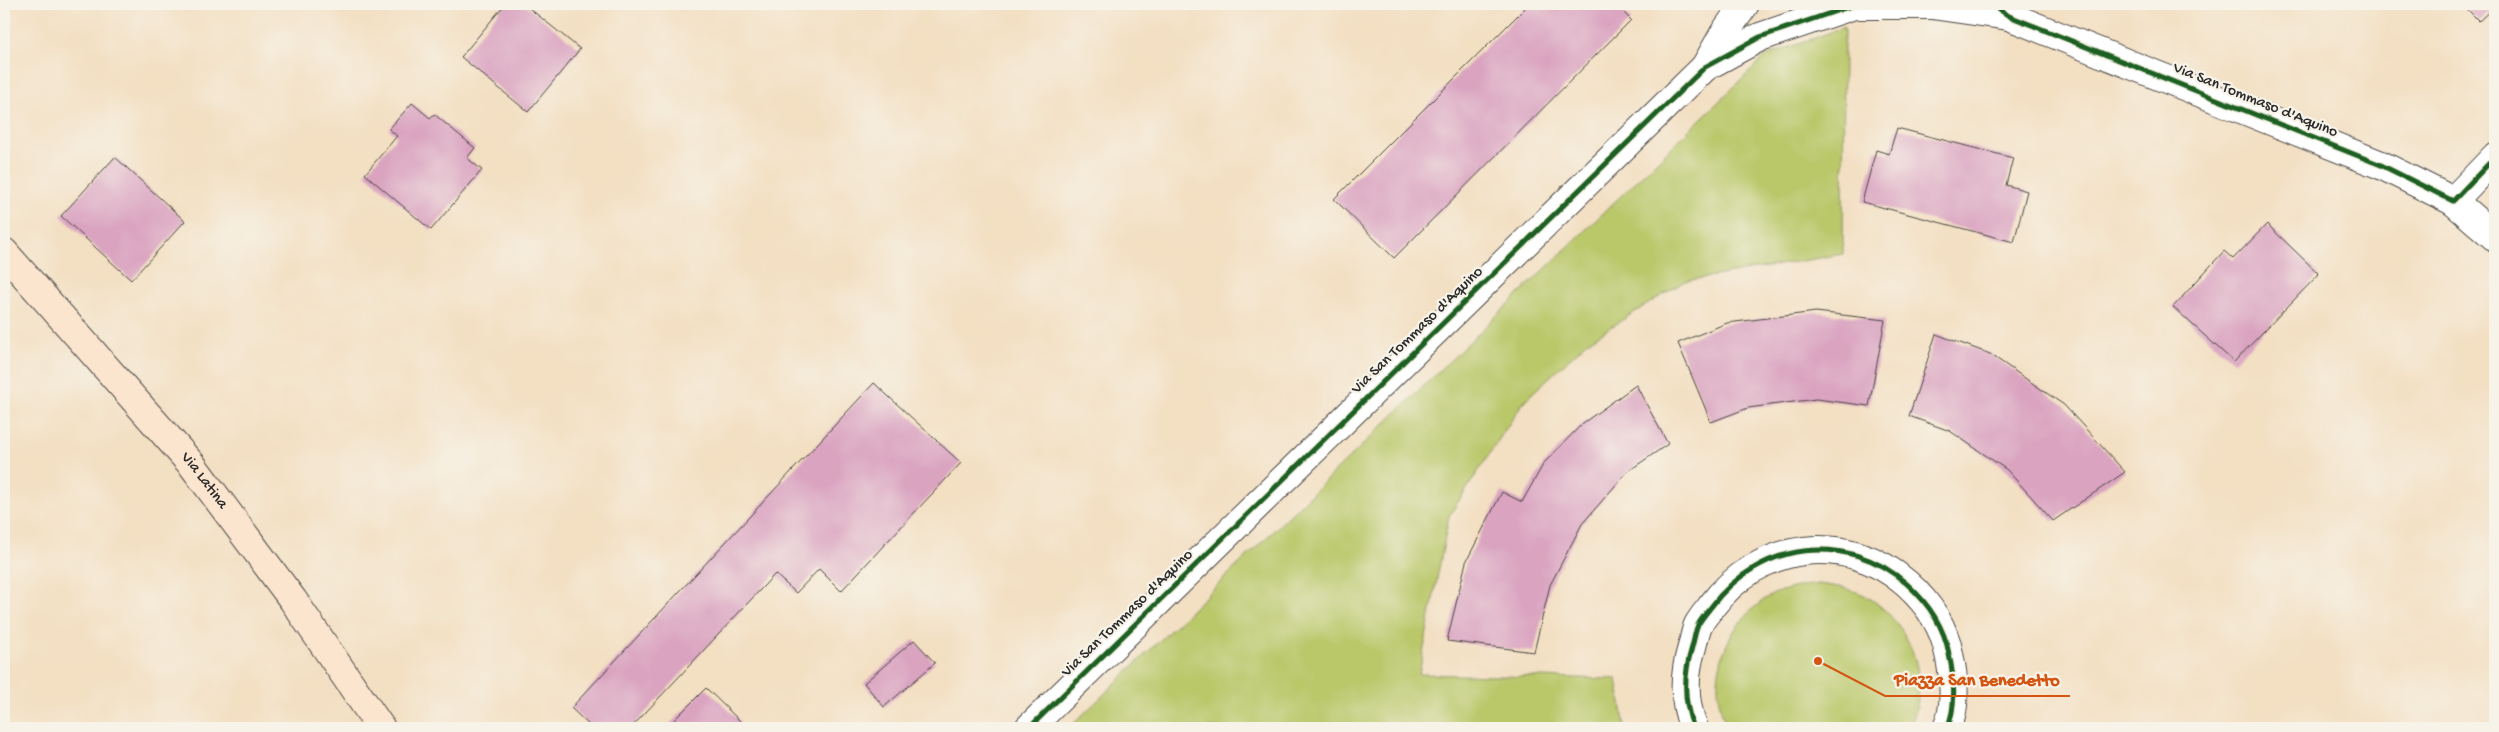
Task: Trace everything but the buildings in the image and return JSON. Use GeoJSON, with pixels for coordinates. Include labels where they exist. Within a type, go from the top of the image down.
{"type":"FeatureCollection","features":[{"type":"Feature","properties":{"kind":"main road","name":"Via Latina"},"geometry":{"type":"LineString","coordinates":[[4,252],[193,466],[293,600],[381,728]]}},
{"type":"Feature","properties":{"kind":"street","name":"Via San Tommaso d'Aquino"},"geometry":{"type":"LineString","coordinates":[[1705,67],[1725,32],[1745,4]]}},
{"type":"Feature","properties":{"kind":"street","name":"Via San Tommaso d'Aquino"},"geometry":{"type":"LineString","coordinates":[[1029,728],[1705,67],[1760,37],[1856,5],[1932,5],[2000,10],[2381,165],[2453,201],[2495,237]]}},
{"type":"Feature","properties":{"kind":"street"},"geometry":{"type":"LineString","coordinates":[[2453,201],[2495,157]]}},
{"type":"Feature","properties":{"kind":"street"},"geometry":{"type":"LineString","coordinates":[[1694,728],[1688,714],[1685,668],[1698,625],[1725,588],[1762,562],[1792,552],[1822,550],[1852,553],[1892,571],[1925,600],[1946,638],[1955,681],[1947,728]]}},
{"type":"Feature","properties":{"kind":"green space"},"geometry":{"type":"Polygon","coordinates":[[[1844,27],[1843,254],[1685,281],[1587,342],[1524,401],[1449,516],[1419,674],[1617,679],[1625,728],[1069,728],[1766,56],[1844,27]]]}},
{"type":"Feature","properties":{"kind":"green space"},"geometry":{"type":"Polygon","coordinates":[[[1818,584],[1848,589],[1866,596],[1882,607],[1906,637],[1918,672],[1919,691],[1916,710],[1909,728],[1728,728],[1721,710],[1718,691],[1719,672],[1723,654],[1741,621],[1754,607],[1776,593],[1787,589],[1818,584]]]}},
{"type":"Feature","properties":{"kind":"cycle path"},"geometry":{"type":"LineString","coordinates":[[1029,728],[1705,67],[1760,37],[1857,4]]}},
{"type":"Feature","properties":{"kind":"cycle path"},"geometry":{"type":"LineString","coordinates":[[1991,4],[2009,16],[2381,165],[2453,201],[2495,157]]}},
{"type":"Feature","properties":{"kind":"cycle path"},"geometry":{"type":"LineString","coordinates":[[1694,728],[1686,698],[1686,677],[1696,630],[1704,616],[1731,585],[1753,568],[1778,557],[1804,551],[1831,550],[1857,556],[1883,567],[1907,584],[1922,599],[1934,616],[1947,644],[1951,663],[1954,691],[1952,711],[1947,728]]}},
{"type":"Feature","properties":{"kind":"place","name":"Piazza San Benedetto"},"geometry":{"type":"Point","coordinates":[1818,661]}}]}
